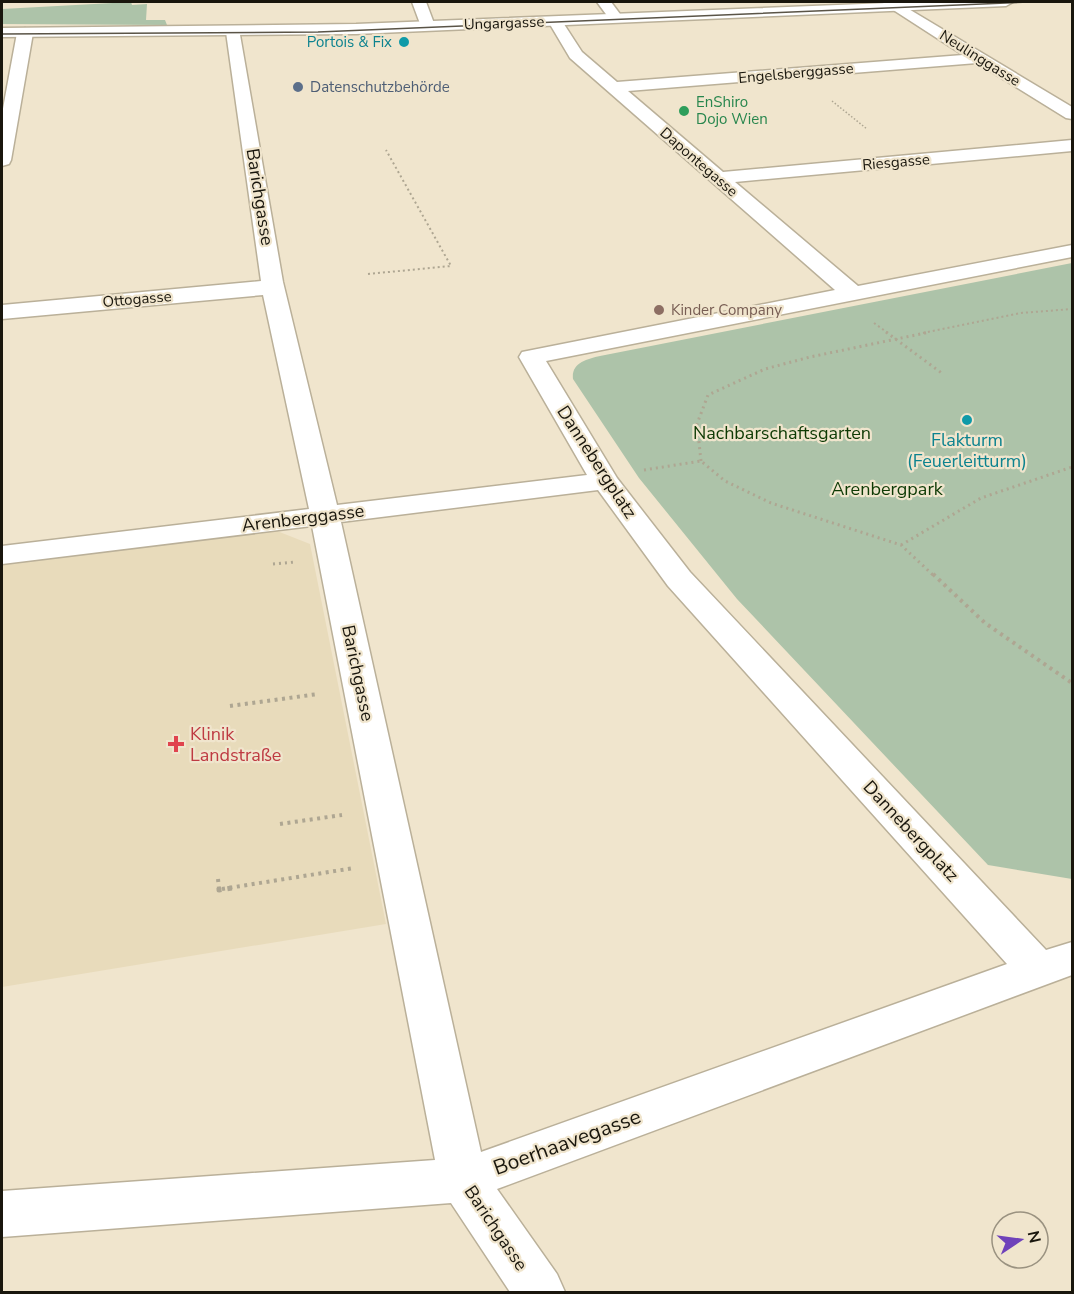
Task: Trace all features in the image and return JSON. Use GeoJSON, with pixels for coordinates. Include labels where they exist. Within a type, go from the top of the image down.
{"type":"FeatureCollection","features":[{"type":"Feature","properties":{"kind":"street"},"geometry":{"type":"LineString","coordinates":[[419,2],[427,26]]}},
{"type":"Feature","properties":{"kind":"street"},"geometry":{"type":"LineString","coordinates":[[604,2],[616,18]]}},
{"type":"Feature","properties":{"kind":"street","name":"Ungargasse"},"geometry":{"type":"LineString","coordinates":[[2,33],[234,32],[555,21],[892,4],[1006,2]]}},
{"type":"Feature","properties":{"kind":"street","name":"Neulinggasse"},"geometry":{"type":"LineString","coordinates":[[892,4],[1072,114]]}},
{"type":"Feature","properties":{"kind":"street","name":"Dapontegasse"},"geometry":{"type":"LineString","coordinates":[[555,21],[576,55],[719,178],[860,306]]}},
{"type":"Feature","properties":{"kind":"street","name":"Barichgasse"},"geometry":{"type":"LineString","coordinates":[[234,32],[273,287],[325,515],[463,1180],[539,1293]]}},
{"type":"Feature","properties":{"kind":"street"},"geometry":{"type":"LineString","coordinates":[[2,160],[25,33]]}},
{"type":"Feature","properties":{"kind":"street","name":"Engelsberggasse"},"geometry":{"type":"LineString","coordinates":[[613,87],[980,58]]}},
{"type":"Feature","properties":{"kind":"street","name":"Riesgasse"},"geometry":{"type":"LineString","coordinates":[[719,178],[1072,145]]}},
{"type":"Feature","properties":{"kind":"street","name":"Dannebergplatz"},"geometry":{"type":"LineString","coordinates":[[1055,964],[679,579],[605,481],[531,357],[860,306],[1072,251]]}},
{"type":"Feature","properties":{"kind":"street","name":"Ottogasse"},"geometry":{"type":"LineString","coordinates":[[2,312],[273,287]]}},
{"type":"Feature","properties":{"kind":"street","name":"Arenberggasse"},"geometry":{"type":"LineString","coordinates":[[2,555],[605,481]]}},
{"type":"Feature","properties":{"kind":"street","name":"Boerhaavegasse"},"geometry":{"type":"LineString","coordinates":[[2,1214],[463,1180],[1055,964]]}},
{"type":"Feature","properties":{"kind":"path"},"geometry":{"type":"LineString","coordinates":[[826,97],[867,129]]}},
{"type":"Feature","properties":{"kind":"path"},"geometry":{"type":"LineString","coordinates":[[368,274],[451,266],[386,150]]}},
{"type":"Feature","properties":{"kind":"path"},"geometry":{"type":"LineString","coordinates":[[860,306],[895,338],[943,374]]}},
{"type":"Feature","properties":{"kind":"path"},"geometry":{"type":"LineString","coordinates":[[1072,309],[1021,313],[895,338],[765,369],[708,395],[697,424],[701,461],[725,481],[771,503],[901,545],[985,623],[1072,683]]}},
{"type":"Feature","properties":{"kind":"path"},"geometry":{"type":"LineString","coordinates":[[636,471],[701,461]]}},
{"type":"Feature","properties":{"kind":"path"},"geometry":{"type":"LineString","coordinates":[[901,545],[981,498],[1071,468]]}},
{"type":"Feature","properties":{"kind":"path"},"geometry":{"type":"LineString","coordinates":[[230,706],[322,693]]}},
{"type":"Feature","properties":{"kind":"path"},"geometry":{"type":"LineString","coordinates":[[280,824],[354,813]]}},
{"type":"Feature","properties":{"kind":"path"},"geometry":{"type":"LineString","coordinates":[[218,879],[219,890],[363,866]]}},
{"type":"Feature","properties":{"kind":"shaded area","name":"Klinik Landstraße"},"geometry":{"type":"Polygon","coordinates":[[[277,531],[310,544],[386,924],[2,987],[2,564],[277,531]]]}},
{"type":"Feature","properties":{"kind":"green space"},"geometry":{"type":"Polygon","coordinates":[[[131,2],[132,5],[147,4],[146,20],[165,20],[167,25],[2,24],[2,9],[131,2]]]}},
{"type":"Feature","properties":{"kind":"green space","name":"Arenbergpark"},"geometry":{"type":"Polygon","coordinates":[[[1072,263],[1072,879],[988,865],[737,599],[639,478],[573,379],[573,374],[577,365],[600,356],[1072,263]]]}},
{"type":"Feature","properties":{"kind":"tram line"},"geometry":{"type":"LineString","coordinates":[[2,34],[318,32],[1029,2]]}},
{"type":"Feature","properties":{"kind":"place","name":"Portois & Fix"},"geometry":{"type":"Point","coordinates":[404,42]}},
{"type":"Feature","properties":{"kind":"place","name":"Datenschutzbehörde"},"geometry":{"type":"Point","coordinates":[298,87]}},
{"type":"Feature","properties":{"kind":"place","name":"EnShiro Dojo Wien"},"geometry":{"type":"Point","coordinates":[684,111]}},
{"type":"Feature","properties":{"kind":"place","name":"Kinder Company"},"geometry":{"type":"Point","coordinates":[659,310]}},
{"type":"Feature","properties":{"kind":"place","name":"Flakturm (Feuerleitturm)"},"geometry":{"type":"Point","coordinates":[967,420]}},
{"type":"Feature","properties":{"kind":"place","name":"Klinik Landstraße"},"geometry":{"type":"Point","coordinates":[176,744]}},
{"type":"Feature","properties":{"kind":"park label","name":"Nachbarschaftsgarten"},"geometry":{"type":"Point","coordinates":[782,433]}}]}
